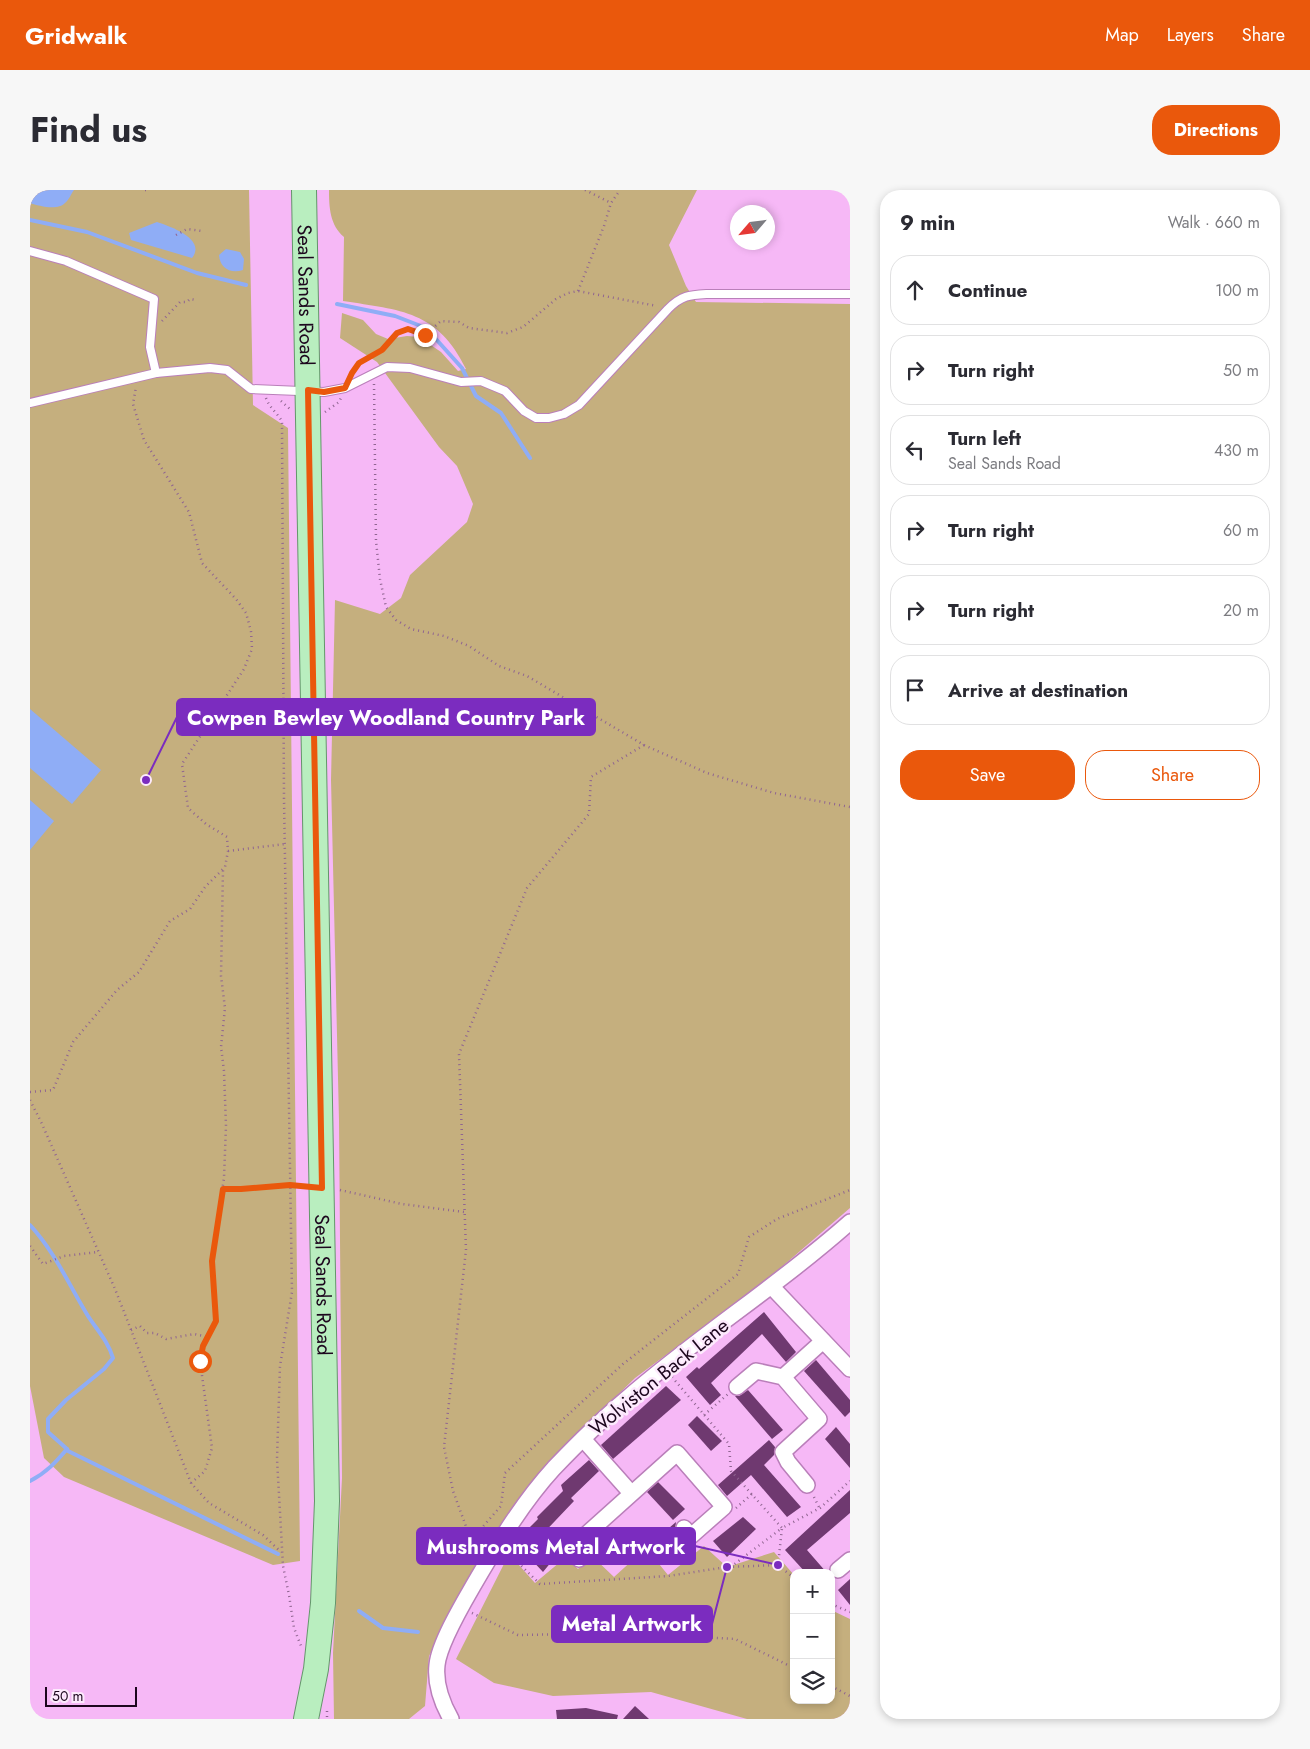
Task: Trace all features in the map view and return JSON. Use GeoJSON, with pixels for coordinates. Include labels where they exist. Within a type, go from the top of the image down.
{"type":"FeatureCollection","features":[{"type":"Feature","properties":{"kind":"main road","name":"Seal Sands Road"},"geometry":{"type":"LineString","coordinates":[[304,190],[327,1501],[323,1603],[316,1669],[306,1719]]}},
{"type":"Feature","properties":{"kind":"street","name":"Wolviston Back Lane"},"geometry":{"type":"LineString","coordinates":[[451,1719],[442,1699],[436,1665],[442,1648],[461,1608],[498,1543],[532,1494],[583,1439],[624,1400],[816,1253],[850,1222]]}},
{"type":"Feature","properties":{"kind":"street"},"geometry":{"type":"LineString","coordinates":[[772,1287],[850,1369]]}},
{"type":"Feature","properties":{"kind":"street"},"geometry":{"type":"LineString","coordinates":[[783,1377],[823,1341]]}},
{"type":"Feature","properties":{"kind":"street"},"geometry":{"type":"LineString","coordinates":[[737,1387],[756,1371],[783,1377],[819,1418],[783,1452],[788,1462],[807,1485]]}},
{"type":"Feature","properties":{"kind":"street"},"geometry":{"type":"LineString","coordinates":[[583,1439],[631,1493]]}},
{"type":"Feature","properties":{"kind":"street"},"geometry":{"type":"LineString","coordinates":[[570,1549],[677,1453],[724,1507],[691,1536],[684,1528]]}},
{"type":"Feature","properties":{"kind":"street"},"geometry":{"type":"LineString","coordinates":[[838,1570],[850,1560]]}},
{"type":"Feature","properties":{"kind":"lane"},"geometry":{"type":"LineString","coordinates":[[30,251],[66,261],[154,299],[150,347],[156,374]]}},
{"type":"Feature","properties":{"kind":"lane"},"geometry":{"type":"LineString","coordinates":[[30,403],[156,374],[210,368],[227,370],[251,389],[324,392],[345,388],[370,374],[388,368],[410,368],[461,382],[482,381],[505,391],[524,411],[536,418],[549,418],[564,414],[579,405],[668,309],[676,301],[686,296],[708,294],[850,294]]}},
{"type":"Feature","properties":{"kind":"path"},"geometry":{"type":"LineString","coordinates":[[585,190],[611,203]]}},
{"type":"Feature","properties":{"kind":"path"},"geometry":{"type":"LineString","coordinates":[[578,291],[604,226],[611,203],[620,190]]}},
{"type":"Feature","properties":{"kind":"path"},"geometry":{"type":"LineString","coordinates":[[176,235],[187,229],[202,231]]}},
{"type":"Feature","properties":{"kind":"path"},"geometry":{"type":"LineString","coordinates":[[345,388],[359,363],[382,350],[397,333],[408,329],[425,335],[441,321],[459,322],[469,328],[507,333],[523,326],[556,299],[568,292],[578,291],[668,309]]}},
{"type":"Feature","properties":{"kind":"path"},"geometry":{"type":"LineString","coordinates":[[153,322],[163,319],[180,302],[187,302],[190,299],[196,300]]}},
{"type":"Feature","properties":{"kind":"path"},"geometry":{"type":"LineString","coordinates":[[370,374],[374,385],[376,541],[380,579],[386,607],[396,620],[411,629],[444,636],[469,646],[500,666],[528,676],[644,745],[707,773],[774,793],[850,807]]}},
{"type":"Feature","properties":{"kind":"path"},"geometry":{"type":"LineString","coordinates":[[30,1092],[53,1090],[73,1042],[117,990],[139,972],[170,921],[190,909],[205,887],[225,868],[228,851],[227,838],[206,824],[188,808],[182,764],[244,669],[252,650],[252,631],[246,613],[236,599],[202,563],[189,512],[144,440],[133,404],[136,378]]}},
{"type":"Feature","properties":{"kind":"path"},"geometry":{"type":"LineString","coordinates":[[262,390],[268,403],[282,421],[284,844],[292,1292],[280,1366],[277,1459],[283,1566],[294,1628],[300,1643],[316,1669]]}},
{"type":"Feature","properties":{"kind":"path"},"geometry":{"type":"LineString","coordinates":[[644,745],[591,777],[589,814],[527,888],[459,1054],[466,1250],[444,1447],[453,1491],[471,1540],[500,1506],[505,1473],[623,1364],[738,1274],[749,1237],[777,1219],[850,1190]]}},
{"type":"Feature","properties":{"kind":"path"},"geometry":{"type":"LineString","coordinates":[[228,851],[284,844]]}},
{"type":"Feature","properties":{"kind":"path"},"geometry":{"type":"LineString","coordinates":[[191,1483],[205,1471],[212,1448],[200,1361],[203,1346],[216,1321],[212,1261],[223,1189],[226,1126],[222,1047],[225,1008],[221,976],[223,870]]}},
{"type":"Feature","properties":{"kind":"path"},"geometry":{"type":"LineString","coordinates":[[30,1100],[115,1289],[191,1483],[209,1503],[263,1535],[282,1553]]}},
{"type":"Feature","properties":{"kind":"path"},"geometry":{"type":"LineString","coordinates":[[223,1189],[290,1185],[322,1188],[345,1191],[402,1204],[464,1212]]}},
{"type":"Feature","properties":{"kind":"path"},"geometry":{"type":"LineString","coordinates":[[30,1246],[43,1264],[64,1256],[98,1252]]}},
{"type":"Feature","properties":{"kind":"path"},"geometry":{"type":"LineString","coordinates":[[131,1330],[140,1326],[147,1333],[156,1333],[166,1339],[194,1334],[208,1337]]}},
{"type":"Feature","properties":{"kind":"path"},"geometry":{"type":"LineString","coordinates":[[664,1368],[729,1444],[732,1470],[782,1528],[778,1565]]}},
{"type":"Feature","properties":{"kind":"path"},"geometry":{"type":"LineString","coordinates":[[703,1415],[737,1387]]}},
{"type":"Feature","properties":{"kind":"path"},"geometry":{"type":"LineString","coordinates":[[731,1567],[782,1528],[820,1508],[850,1481]]}},
{"type":"Feature","properties":{"kind":"path"},"geometry":{"type":"LineString","coordinates":[[724,1507],[734,1511],[752,1494]]}},
{"type":"Feature","properties":{"kind":"path"},"geometry":{"type":"LineString","coordinates":[[498,1543],[540,1584],[668,1576],[731,1567],[778,1565],[790,1575]]}},
{"type":"Feature","properties":{"kind":"path"},"geometry":{"type":"LineString","coordinates":[[835,1606],[850,1612]]}},
{"type":"Feature","properties":{"kind":"path"},"geometry":{"type":"LineString","coordinates":[[461,1608],[518,1635],[632,1633],[735,1640],[790,1666]]}},
{"type":"Feature","properties":{"kind":"path"},"geometry":{"type":"LineString","coordinates":[[835,1688],[850,1696]]}},
{"type":"Feature","properties":{"kind":"shaded area"},"geometry":{"type":"Polygon","coordinates":[[[30,190],[249,190],[253,405],[288,428],[300,1561],[273,1565],[64,1477],[44,1458],[30,1386],[30,190]]]}},
{"type":"Feature","properties":{"kind":"shaded area"},"geometry":{"type":"Polygon","coordinates":[[[329,190],[697,190],[669,245],[686,286],[696,302],[850,304],[850,1208],[763,1283],[635,1378],[547,1464],[493,1539],[429,1656],[425,1706],[409,1719],[334,1719],[333,1653],[342,1478],[339,1120],[331,780],[335,600],[380,614],[401,598],[410,575],[467,522],[473,504],[457,466],[439,447],[377,362],[340,338],[342,313],[363,320],[376,334],[388,339],[407,336],[419,337],[441,352],[458,371],[466,369],[455,350],[443,335],[430,324],[400,311],[343,301],[344,237],[333,222],[329,190]]]}},
{"type":"Feature","properties":{"kind":"shaded area"},"geometry":{"type":"Polygon","coordinates":[[[704,1546],[727,1567],[774,1552],[790,1570],[790,1704],[835,1704],[835,1612],[850,1619],[850,1719],[747,1719],[651,1692],[553,1696],[494,1683],[456,1659],[509,1554],[535,1583],[566,1557],[578,1569],[592,1556],[614,1577],[646,1548],[668,1575],[704,1546]]]}},
{"type":"Feature","properties":{"kind":"water"},"geometry":{"type":"Polygon","coordinates":[[[30,190],[74,190],[65,203],[58,207],[53,207],[30,203],[30,190]]]}},
{"type":"Feature","properties":{"kind":"water"},"geometry":{"type":"Polygon","coordinates":[[[157,222],[185,234],[191,239],[195,245],[192,258],[131,240],[129,233],[157,222]]]}},
{"type":"Feature","properties":{"kind":"water"},"geometry":{"type":"Polygon","coordinates":[[[226,249],[240,252],[244,259],[243,270],[234,271],[224,267],[219,255],[226,249]]]}},
{"type":"Feature","properties":{"kind":"water"},"geometry":{"type":"Polygon","coordinates":[[[30,709],[101,770],[72,804],[30,768],[30,709]]]}},
{"type":"Feature","properties":{"kind":"water"},"geometry":{"type":"Polygon","coordinates":[[[30,800],[54,821],[30,850],[30,800]]]}},
{"type":"Feature","properties":{"kind":"building"},"geometry":{"type":"Polygon","coordinates":[[[764,1312],[796,1352],[786,1362],[762,1334],[711,1383],[721,1395],[710,1405],[686,1377],[697,1367],[699,1369],[764,1312]]]}},
{"type":"Feature","properties":{"kind":"building"},"geometry":{"type":"Polygon","coordinates":[[[816,1360],[850,1400],[850,1412],[845,1417],[804,1371],[816,1360]]]}},
{"type":"Feature","properties":{"kind":"building"},"geometry":{"type":"Polygon","coordinates":[[[666,1386],[681,1400],[613,1459],[601,1445],[666,1386]]]}},
{"type":"Feature","properties":{"kind":"building"},"geometry":{"type":"Polygon","coordinates":[[[748,1390],[783,1430],[772,1439],[735,1396],[739,1396],[748,1390]]]}},
{"type":"Feature","properties":{"kind":"building"},"geometry":{"type":"Polygon","coordinates":[[[697,1416],[722,1441],[711,1451],[688,1425],[697,1416]]]}},
{"type":"Feature","properties":{"kind":"building"},"geometry":{"type":"Polygon","coordinates":[[[836,1427],[850,1444],[850,1468],[825,1439],[836,1427]]]}},
{"type":"Feature","properties":{"kind":"building"},"geometry":{"type":"Polygon","coordinates":[[[769,1440],[775,1447],[774,1455],[764,1465],[801,1507],[787,1517],[751,1475],[727,1496],[718,1485],[769,1440]]]}},
{"type":"Feature","properties":{"kind":"building"},"geometry":{"type":"Polygon","coordinates":[[[589,1460],[599,1471],[571,1498],[574,1501],[536,1541],[552,1561],[543,1572],[515,1542],[563,1491],[561,1485],[589,1460]]]}},
{"type":"Feature","properties":{"kind":"building"},"geometry":{"type":"Polygon","coordinates":[[[658,1482],[685,1509],[673,1520],[647,1492],[658,1482]]]}},
{"type":"Feature","properties":{"kind":"building"},"geometry":{"type":"Polygon","coordinates":[[[850,1490],[850,1513],[807,1550],[824,1569],[802,1569],[785,1550],[850,1490]]]}},
{"type":"Feature","properties":{"kind":"building"},"geometry":{"type":"Polygon","coordinates":[[[743,1517],[756,1529],[727,1557],[713,1541],[743,1517]]]}},
{"type":"Feature","properties":{"kind":"building"},"geometry":{"type":"Polygon","coordinates":[[[676,1522],[675,1530],[682,1540],[666,1553],[655,1540],[676,1522]]]}},
{"type":"Feature","properties":{"kind":"building"},"geometry":{"type":"Polygon","coordinates":[[[850,1579],[850,1605],[838,1590],[850,1579]]]}},
{"type":"Feature","properties":{"kind":"building"},"geometry":{"type":"Polygon","coordinates":[[[635,1706],[649,1719],[623,1719],[635,1706]]]}},
{"type":"Feature","properties":{"kind":"building"},"geometry":{"type":"Polygon","coordinates":[[[586,1708],[618,1715],[617,1719],[557,1719],[556,1710],[586,1708]]]}},
{"type":"Feature","properties":{"kind":"waterway"},"geometry":{"type":"LineString","coordinates":[[30,220],[87,232],[197,273],[246,285]]}},
{"type":"Feature","properties":{"kind":"waterway"},"geometry":{"type":"LineString","coordinates":[[337,304],[395,316],[426,328],[462,368],[476,396],[501,413],[530,458]]}},
{"type":"Feature","properties":{"kind":"waterway"},"geometry":{"type":"LineString","coordinates":[[30,1225],[54,1257],[88,1316],[105,1341],[113,1358],[104,1369],[66,1400],[48,1419],[48,1432],[67,1449],[50,1467],[30,1481]]}},
{"type":"Feature","properties":{"kind":"waterway"},"geometry":{"type":"LineString","coordinates":[[67,1449],[278,1554]]}},
{"type":"Feature","properties":{"kind":"waterway"},"geometry":{"type":"LineString","coordinates":[[359,1611],[383,1628],[418,1632]]}},
{"type":"Feature","properties":{"kind":"place","name":"Cowpen Bewley Woodland Country Park"},"geometry":{"type":"Point","coordinates":[146,780]}},
{"type":"Feature","properties":{"kind":"place","name":"Mushrooms Metal Artwork"},"geometry":{"type":"Point","coordinates":[778,1565]}},
{"type":"Feature","properties":{"kind":"place","name":"Metal Artwork"},"geometry":{"type":"Point","coordinates":[727,1567]}},
{"type":"Feature","properties":{"kind":"route"},"geometry":{"type":"LineString","coordinates":[[200,1361],[203,1346],[216,1321],[212,1284],[212,1261],[223,1189],[290,1185],[322,1188],[308,390],[324,392],[345,388],[359,363],[382,350],[397,333],[408,329],[425,335]]}}]}
